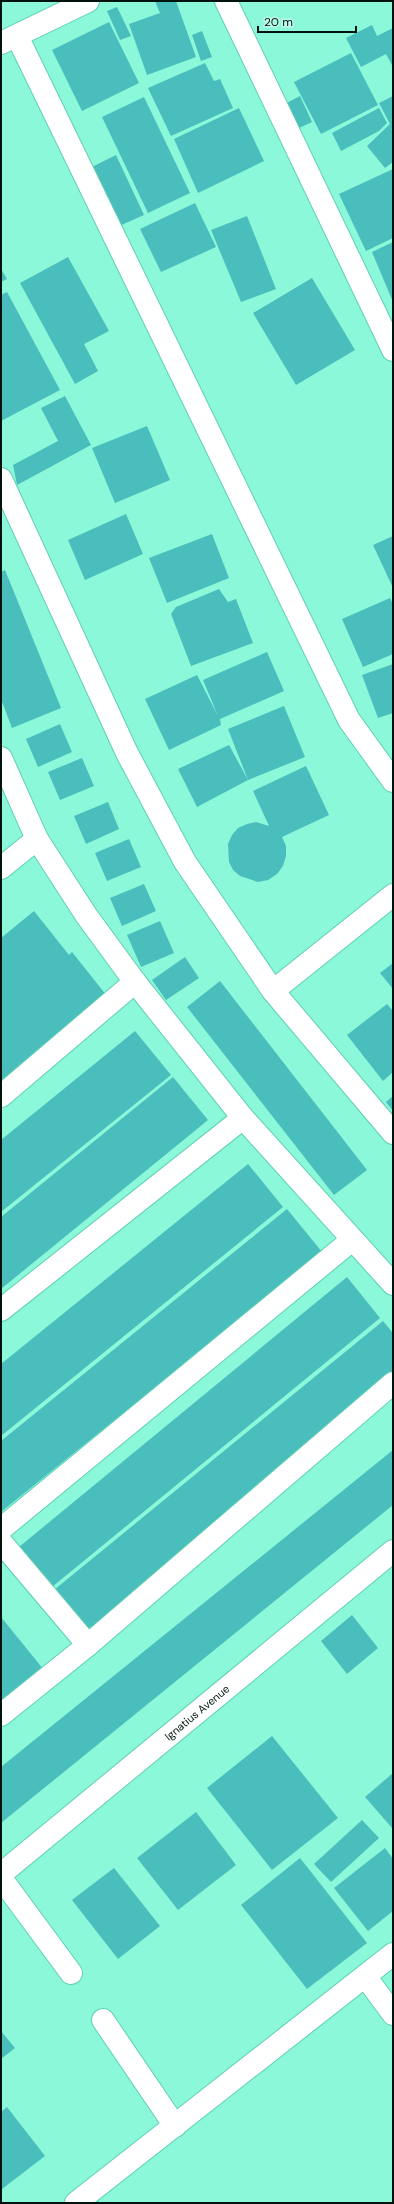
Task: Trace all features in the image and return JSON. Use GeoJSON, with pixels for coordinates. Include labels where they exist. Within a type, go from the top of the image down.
{"type":"FeatureCollection","features":[{"type":"Feature","properties":{"kind":"street"},"geometry":{"type":"LineString","coordinates":[[88,1],[9,39],[349,720],[393,780]]}},
{"type":"Feature","properties":{"kind":"street"},"geometry":{"type":"LineString","coordinates":[[226,1],[393,350]]}},
{"type":"Feature","properties":{"kind":"street"},"geometry":{"type":"LineString","coordinates":[[1,479],[127,753],[186,862],[273,991],[393,1133]]}},
{"type":"Feature","properties":{"kind":"street"},"geometry":{"type":"LineString","coordinates":[[1,758],[37,839],[86,915],[135,982],[243,1118],[393,1284]]}},
{"type":"Feature","properties":{"kind":"street"},"geometry":{"type":"LineString","coordinates":[[1,868],[37,839]]}},
{"type":"Feature","properties":{"kind":"street"},"geometry":{"type":"LineString","coordinates":[[273,991],[393,895]]}},
{"type":"Feature","properties":{"kind":"street"},"geometry":{"type":"LineString","coordinates":[[1,1096],[135,982]]}},
{"type":"Feature","properties":{"kind":"street"},"geometry":{"type":"LineString","coordinates":[[1,1310],[243,1118]]}},
{"type":"Feature","properties":{"kind":"street"},"geometry":{"type":"LineString","coordinates":[[1,1529],[352,1240]]}},
{"type":"Feature","properties":{"kind":"street"},"geometry":{"type":"LineString","coordinates":[[1,1715],[88,1645],[393,1383]]}},
{"type":"Feature","properties":{"kind":"street"},"geometry":{"type":"LineString","coordinates":[[1,1542],[88,1645]]}},
{"type":"Feature","properties":{"kind":"street","name":"Ignatius Avenue"},"geometry":{"type":"LineString","coordinates":[[1,1874],[393,1551]]}},
{"type":"Feature","properties":{"kind":"street"},"geometry":{"type":"LineString","coordinates":[[1,1878],[71,1974]]}},
{"type":"Feature","properties":{"kind":"street"},"geometry":{"type":"LineString","coordinates":[[78,2203],[393,1954]]}},
{"type":"Feature","properties":{"kind":"street"},"geometry":{"type":"LineString","coordinates":[[365,1976],[393,2014]]}},
{"type":"Feature","properties":{"kind":"street"},"geometry":{"type":"LineString","coordinates":[[103,2020],[175,2126]]}},
{"type":"Feature","properties":{"kind":"building"},"geometry":{"type":"Polygon","coordinates":[[[155,1],[176,1],[196,57],[147,75],[129,24],[160,13],[155,1]]]}},
{"type":"Feature","properties":{"kind":"building"},"geometry":{"type":"Polygon","coordinates":[[[117,7],[131,36],[120,40],[107,11],[117,7]]]}},
{"type":"Feature","properties":{"kind":"building"},"geometry":{"type":"Polygon","coordinates":[[[109,22],[139,83],[82,111],[52,50],[109,22]]]}},
{"type":"Feature","properties":{"kind":"building"},"geometry":{"type":"Polygon","coordinates":[[[372,25],[377,36],[393,28],[393,67],[386,54],[361,67],[346,38],[372,25]]]}},
{"type":"Feature","properties":{"kind":"building"},"geometry":{"type":"Polygon","coordinates":[[[202,31],[212,57],[201,61],[192,35],[202,31]]]}},
{"type":"Feature","properties":{"kind":"building"},"geometry":{"type":"Polygon","coordinates":[[[351,53],[378,105],[321,134],[294,82],[351,53]]]}},
{"type":"Feature","properties":{"kind":"building"},"geometry":{"type":"Polygon","coordinates":[[[205,63],[214,81],[220,79],[233,108],[171,136],[148,88],[205,63]]]}},
{"type":"Feature","properties":{"kind":"building"},"geometry":{"type":"Polygon","coordinates":[[[300,96],[312,122],[297,129],[285,104],[300,96]]]}},
{"type":"Feature","properties":{"kind":"building"},"geometry":{"type":"Polygon","coordinates":[[[393,96],[393,162],[385,168],[367,146],[390,124],[379,103],[393,96]]]}},
{"type":"Feature","properties":{"kind":"building"},"geometry":{"type":"Polygon","coordinates":[[[144,97],[190,193],[148,213],[102,117],[144,97]]]}},
{"type":"Feature","properties":{"kind":"building"},"geometry":{"type":"Polygon","coordinates":[[[239,108],[264,161],[198,193],[174,139],[239,108]]]}},
{"type":"Feature","properties":{"kind":"building"},"geometry":{"type":"Polygon","coordinates":[[[379,108],[387,123],[379,131],[341,151],[332,133],[379,108]]]}},
{"type":"Feature","properties":{"kind":"building"},"geometry":{"type":"Polygon","coordinates":[[[116,155],[144,215],[117,227],[90,168],[116,155]]]}},
{"type":"Feature","properties":{"kind":"building"},"geometry":{"type":"Polygon","coordinates":[[[393,169],[393,238],[366,251],[339,194],[393,169]]]}},
{"type":"Feature","properties":{"kind":"building"},"geometry":{"type":"Polygon","coordinates":[[[195,203],[216,247],[161,272],[140,229],[195,203]]]}},
{"type":"Feature","properties":{"kind":"building"},"geometry":{"type":"Polygon","coordinates":[[[247,216],[276,289],[241,302],[211,230],[247,216]]]}},
{"type":"Feature","properties":{"kind":"building"},"geometry":{"type":"Polygon","coordinates":[[[393,242],[393,302],[372,252],[393,242]]]}},
{"type":"Feature","properties":{"kind":"building"},"geometry":{"type":"Polygon","coordinates":[[[68,257],[109,331],[84,344],[98,371],[75,384],[20,283],[68,257]]]}},
{"type":"Feature","properties":{"kind":"building"},"geometry":{"type":"Polygon","coordinates":[[[1,269],[7,279],[1,282],[1,269]]]}},
{"type":"Feature","properties":{"kind":"building"},"geometry":{"type":"Polygon","coordinates":[[[312,278],[355,350],[296,385],[253,313],[312,278]]]}},
{"type":"Feature","properties":{"kind":"building"},"geometry":{"type":"Polygon","coordinates":[[[7,292],[60,390],[1,421],[1,295],[7,292]]]}},
{"type":"Feature","properties":{"kind":"building"},"geometry":{"type":"Polygon","coordinates":[[[65,396],[91,445],[17,485],[13,465],[58,441],[41,408],[65,396]]]}},
{"type":"Feature","properties":{"kind":"building"},"geometry":{"type":"Polygon","coordinates":[[[147,426],[170,480],[115,503],[92,448],[147,426]]]}},
{"type":"Feature","properties":{"kind":"building"},"geometry":{"type":"Polygon","coordinates":[[[126,514],[143,554],[85,580],[68,540],[126,514]]]}},
{"type":"Feature","properties":{"kind":"building"},"geometry":{"type":"Polygon","coordinates":[[[212,534],[229,578],[167,603],[149,558],[212,534]]]}},
{"type":"Feature","properties":{"kind":"building"},"geometry":{"type":"Polygon","coordinates":[[[393,536],[393,588],[373,545],[393,536]]]}},
{"type":"Feature","properties":{"kind":"building"},"geometry":{"type":"Polygon","coordinates":[[[5,570],[61,708],[12,728],[1,699],[1,572],[5,570]]]}},
{"type":"Feature","properties":{"kind":"building"},"geometry":{"type":"Polygon","coordinates":[[[219,589],[228,602],[236,599],[253,643],[191,666],[171,614],[176,607],[219,589]]]}},
{"type":"Feature","properties":{"kind":"building"},"geometry":{"type":"Polygon","coordinates":[[[390,598],[393,604],[393,654],[363,667],[342,619],[390,598]]]}},
{"type":"Feature","properties":{"kind":"building"},"geometry":{"type":"Polygon","coordinates":[[[267,652],[284,691],[220,719],[221,725],[169,750],[145,699],[197,675],[218,716],[203,680],[267,652]]]}},
{"type":"Feature","properties":{"kind":"building"},"geometry":{"type":"Polygon","coordinates":[[[393,664],[393,713],[378,718],[362,675],[393,664]]]}},
{"type":"Feature","properties":{"kind":"building"},"geometry":{"type":"Polygon","coordinates":[[[284,706],[305,757],[248,780],[228,729],[284,706]]]}},
{"type":"Feature","properties":{"kind":"building"},"geometry":{"type":"Polygon","coordinates":[[[60,724],[72,752],[38,767],[26,739],[60,724]]]}},
{"type":"Feature","properties":{"kind":"building"},"geometry":{"type":"Polygon","coordinates":[[[229,745],[248,780],[197,807],[178,769],[229,745]]]}},
{"type":"Feature","properties":{"kind":"building"},"geometry":{"type":"Polygon","coordinates":[[[82,758],[94,786],[60,800],[48,772],[82,758]]]}},
{"type":"Feature","properties":{"kind":"building"},"geometry":{"type":"Polygon","coordinates":[[[306,766],[329,815],[282,837],[286,846],[286,856],[283,866],[277,874],[268,880],[258,882],[240,876],[233,870],[229,862],[228,844],[232,835],[238,828],[247,824],[256,822],[269,826],[253,791],[306,766]]]}},
{"type":"Feature","properties":{"kind":"building"},"geometry":{"type":"Polygon","coordinates":[[[108,802],[119,829],[86,844],[74,816],[108,802]]]}},
{"type":"Feature","properties":{"kind":"building"},"geometry":{"type":"Polygon","coordinates":[[[129,839],[141,867],[107,881],[95,853],[129,839]]]}},
{"type":"Feature","properties":{"kind":"building"},"geometry":{"type":"Polygon","coordinates":[[[144,884],[156,911],[122,926],[110,898],[144,884]]]}},
{"type":"Feature","properties":{"kind":"building"},"geometry":{"type":"Polygon","coordinates":[[[34,911],[69,955],[72,952],[107,996],[1,1082],[1,938],[34,911]]]}},
{"type":"Feature","properties":{"kind":"building"},"geometry":{"type":"Polygon","coordinates":[[[160,921],[174,953],[141,967],[127,935],[160,921]]]}},
{"type":"Feature","properties":{"kind":"building"},"geometry":{"type":"Polygon","coordinates":[[[185,957],[199,978],[166,1000],[152,980],[185,957]]]}},
{"type":"Feature","properties":{"kind":"building"},"geometry":{"type":"Polygon","coordinates":[[[393,963],[393,989],[380,973],[393,963]]]}},
{"type":"Feature","properties":{"kind":"building"},"geometry":{"type":"Polygon","coordinates":[[[220,981],[367,1170],[334,1195],[187,1007],[220,981]]]}},
{"type":"Feature","properties":{"kind":"building"},"geometry":{"type":"Polygon","coordinates":[[[387,1004],[393,1011],[393,1072],[383,1081],[347,1035],[387,1004]]]}},
{"type":"Feature","properties":{"kind":"building"},"geometry":{"type":"Polygon","coordinates":[[[135,1031],[171,1075],[1,1212],[1,1140],[135,1031]]]}},
{"type":"Feature","properties":{"kind":"building"},"geometry":{"type":"Polygon","coordinates":[[[173,1077],[208,1120],[1,1289],[1,1217],[173,1077]]]}},
{"type":"Feature","properties":{"kind":"building"},"geometry":{"type":"Polygon","coordinates":[[[393,1096],[393,1111],[386,1102],[393,1096]]]}},
{"type":"Feature","properties":{"kind":"building"},"geometry":{"type":"Polygon","coordinates":[[[248,1164],[283,1207],[1,1436],[1,1364],[248,1164]]]}},
{"type":"Feature","properties":{"kind":"building"},"geometry":{"type":"Polygon","coordinates":[[[287,1209],[322,1252],[1,1512],[1,1441],[287,1209]]]}},
{"type":"Feature","properties":{"kind":"building"},"geometry":{"type":"Polygon","coordinates":[[[347,1277],[380,1318],[52,1587],[19,1547],[347,1277]]]}},
{"type":"Feature","properties":{"kind":"building"},"geometry":{"type":"Polygon","coordinates":[[[383,1321],[393,1333],[393,1379],[88,1630],[54,1590],[383,1321]]]}},
{"type":"Feature","properties":{"kind":"building"},"geometry":{"type":"Polygon","coordinates":[[[393,1450],[393,1505],[1,1823],[1,1767],[393,1450]]]}},
{"type":"Feature","properties":{"kind":"building"},"geometry":{"type":"Polygon","coordinates":[[[352,1615],[378,1648],[347,1674],[321,1641],[352,1615]]]}},
{"type":"Feature","properties":{"kind":"building"},"geometry":{"type":"Polygon","coordinates":[[[1,1617],[48,1675],[1,1713],[1,1617]]]}},
{"type":"Feature","properties":{"kind":"building"},"geometry":{"type":"Polygon","coordinates":[[[272,1736],[338,1818],[272,1870],[207,1788],[272,1736]]]}},
{"type":"Feature","properties":{"kind":"building"},"geometry":{"type":"Polygon","coordinates":[[[393,1773],[393,1829],[365,1797],[393,1773]]]}},
{"type":"Feature","properties":{"kind":"building"},"geometry":{"type":"Polygon","coordinates":[[[196,1812],[236,1865],[178,1910],[137,1858],[196,1812]]]}},
{"type":"Feature","properties":{"kind":"building"},"geometry":{"type":"Polygon","coordinates":[[[362,1820],[379,1838],[331,1882],[314,1864],[362,1820]]]}},
{"type":"Feature","properties":{"kind":"building"},"geometry":{"type":"Polygon","coordinates":[[[385,1848],[393,1859],[393,1911],[368,1931],[334,1888],[385,1848]]]}},
{"type":"Feature","properties":{"kind":"building"},"geometry":{"type":"Polygon","coordinates":[[[300,1858],[367,1943],[307,1989],[241,1905],[300,1858]]]}},
{"type":"Feature","properties":{"kind":"building"},"geometry":{"type":"Polygon","coordinates":[[[114,1868],[160,1926],[118,1959],[72,1900],[114,1868]]]}},
{"type":"Feature","properties":{"kind":"building"},"geometry":{"type":"Polygon","coordinates":[[[1,2031],[15,2048],[1,2059],[1,2031]]]}},
{"type":"Feature","properties":{"kind":"building"},"geometry":{"type":"Polygon","coordinates":[[[7,2107],[45,2156],[2,2189],[1,2112],[7,2107]]]}}]}
